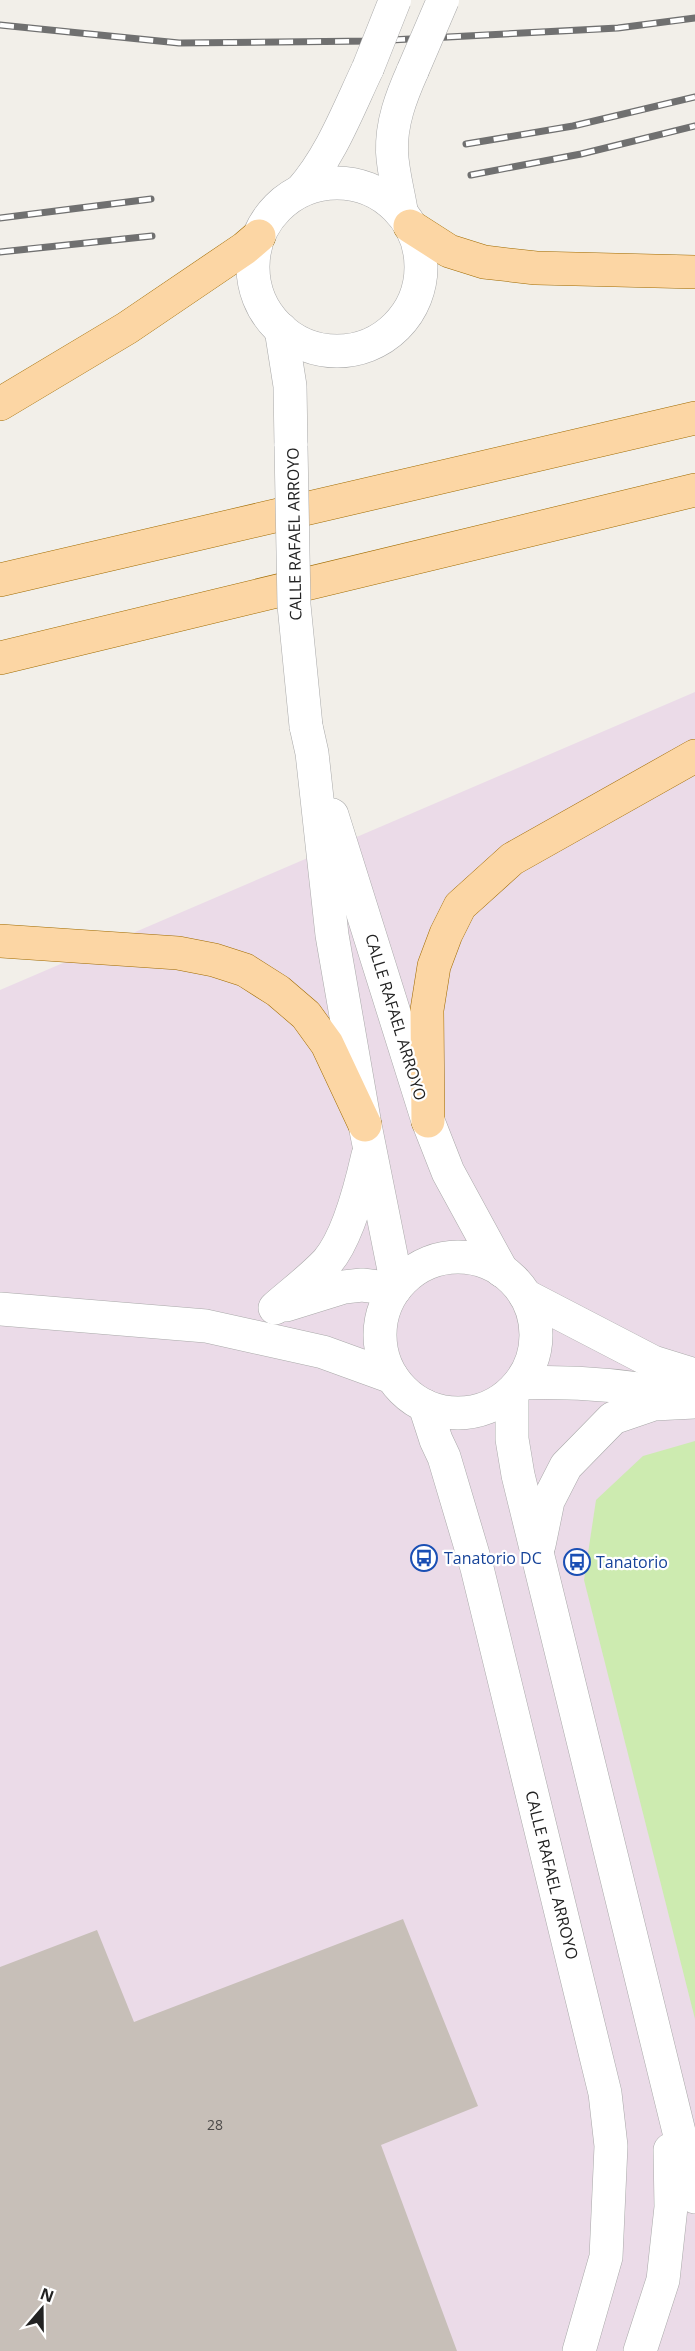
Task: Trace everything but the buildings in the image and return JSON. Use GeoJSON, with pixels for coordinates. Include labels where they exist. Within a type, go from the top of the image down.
{"type":"FeatureCollection","features":[{"type":"Feature","properties":{"kind":"main road"},"geometry":{"type":"LineString","coordinates":[[406,219],[448,250],[484,262],[536,268],[695,272]]}},
{"type":"Feature","properties":{"kind":"main road"},"geometry":{"type":"LineString","coordinates":[[0,404],[127,328],[245,249],[259,236]]}},
{"type":"Feature","properties":{"kind":"main road"},"geometry":{"type":"LineString","coordinates":[[0,580],[695,418]]}},
{"type":"Feature","properties":{"kind":"main road"},"geometry":{"type":"LineString","coordinates":[[0,658],[695,490]]}},
{"type":"Feature","properties":{"kind":"main road"},"geometry":{"type":"LineString","coordinates":[[428,1121],[427,1010],[434,966],[460,906],[512,859],[695,756]]}},
{"type":"Feature","properties":{"kind":"main road"},"geometry":{"type":"LineString","coordinates":[[0,941],[178,953],[214,960],[245,970],[278,991],[306,1015],[327,1044],[368,1135]]}},
{"type":"Feature","properties":{"kind":"street"},"geometry":{"type":"LineString","coordinates":[[395,0],[368,68],[326,156],[315,174],[300,191],[283,203],[269,218],[259,236],[253,260],[255,286],[265,309],[281,329],[311,347],[349,350],[369,344],[386,335],[402,321],[412,304],[420,275],[418,245],[406,219],[392,152],[393,134],[401,97],[443,0]]}},
{"type":"Feature","properties":{"kind":"street"},"geometry":{"type":"LineString","coordinates":[[300,191],[317,185],[354,184],[372,190],[388,200],[406,219]]}},
{"type":"Feature","properties":{"kind":"street","name":"CALLE RAFAEL ARROYO"},"geometry":{"type":"LineString","coordinates":[[281,329],[290,386],[294,605],[332,935],[396,1287]]}},
{"type":"Feature","properties":{"kind":"street","name":"CALLE RAFAEL ARROYO"},"geometry":{"type":"LineString","coordinates":[[292,434],[301,393],[313,370],[329,350]]}},
{"type":"Feature","properties":{"kind":"street","name":"CALLE RAFAEL ARROYO"},"geometry":{"type":"LineString","coordinates":[[309,740],[428,1121],[448,1172],[502,1271]]}},
{"type":"Feature","properties":{"kind":"street"},"geometry":{"type":"LineString","coordinates":[[275,1308],[327,1261],[337,1248],[361,1189],[368,1135]]}},
{"type":"Feature","properties":{"kind":"street"},"geometry":{"type":"LineString","coordinates":[[448,1257],[473,1258],[502,1271],[526,1296],[534,1318],[536,1335],[531,1362],[516,1387],[494,1403],[461,1413],[443,1412],[425,1406],[406,1394],[392,1377],[382,1356],[380,1324],[386,1304],[396,1287],[410,1273],[427,1263],[448,1257]]}},
{"type":"Feature","properties":{"kind":"street"},"geometry":{"type":"LineString","coordinates":[[206,1326],[344,1287],[362,1285],[396,1287]]}},
{"type":"Feature","properties":{"kind":"street"},"geometry":{"type":"LineString","coordinates":[[526,1296],[652,1362],[695,1375]]}},
{"type":"Feature","properties":{"kind":"street"},"geometry":{"type":"LineString","coordinates":[[0,1309],[206,1326],[323,1352],[392,1377]]}},
{"type":"Feature","properties":{"kind":"street"},"geometry":{"type":"LineString","coordinates":[[516,1387],[596,1384],[642,1389],[695,1400]]}},
{"type":"Feature","properties":{"kind":"street"},"geometry":{"type":"LineString","coordinates":[[516,1387],[514,1448],[537,1556],[695,2197]]}},
{"type":"Feature","properties":{"kind":"street"},"geometry":{"type":"LineString","coordinates":[[537,1556],[548,1501],[566,1466],[613,1418],[654,1404],[695,1400]]}},
{"type":"Feature","properties":{"kind":"street","name":"CALLE RAFAEL ARROYO"},"geometry":{"type":"LineString","coordinates":[[425,1406],[444,1457],[477,1568],[605,2093],[611,2146],[606,2258],[579,2351]]}},
{"type":"Feature","properties":{"kind":"street"},"geometry":{"type":"LineString","coordinates":[[640,2351],[663,2280],[671,2207],[670,2091]]}},
{"type":"Feature","properties":{"kind":"shaded area"},"geometry":{"type":"Polygon","coordinates":[[[695,692],[695,2351],[0,2351],[0,990],[695,692]]]}},
{"type":"Feature","properties":{"kind":"green space"},"geometry":{"type":"Polygon","coordinates":[[[695,1441],[695,2019],[584,1580],[596,1500],[643,1456],[695,1441]]]}},
{"type":"Feature","properties":{"kind":"railway"},"geometry":{"type":"LineString","coordinates":[[0,25],[179,43],[372,41],[618,28],[695,18]]}},
{"type":"Feature","properties":{"kind":"railway"},"geometry":{"type":"LineString","coordinates":[[466,144],[573,126],[695,97]]}},
{"type":"Feature","properties":{"kind":"railway"},"geometry":{"type":"LineString","coordinates":[[471,175],[581,154],[695,126]]}},
{"type":"Feature","properties":{"kind":"railway"},"geometry":{"type":"LineString","coordinates":[[0,218],[151,199]]}},
{"type":"Feature","properties":{"kind":"railway"},"geometry":{"type":"LineString","coordinates":[[0,252],[152,236]]}},
{"type":"Feature","properties":{"kind":"place","name":"Tanatorio DC"},"geometry":{"type":"Point","coordinates":[424,1558]}},
{"type":"Feature","properties":{"kind":"place","name":"Tanatorio"},"geometry":{"type":"Point","coordinates":[577,1562]}}]}
